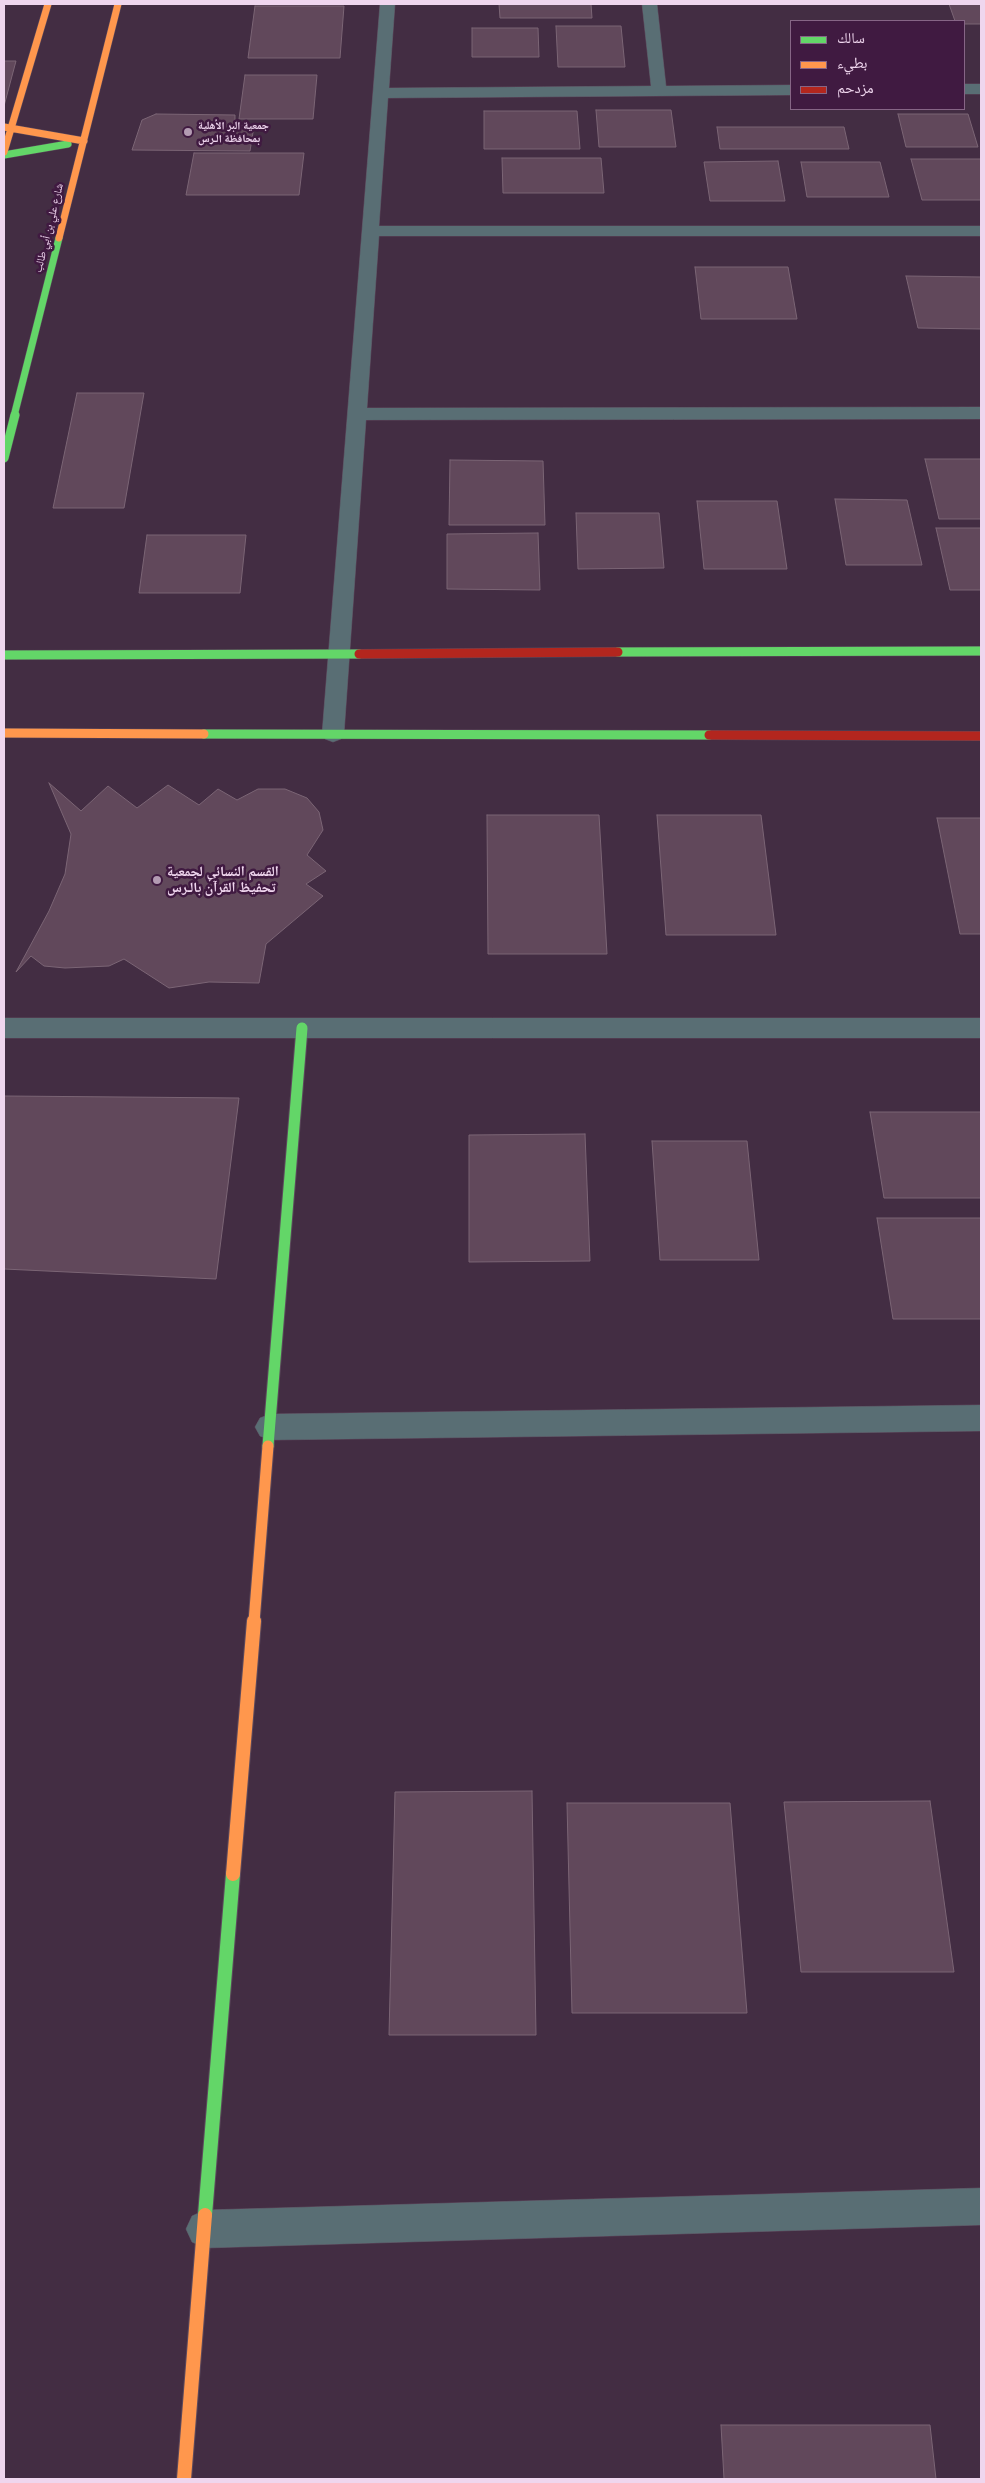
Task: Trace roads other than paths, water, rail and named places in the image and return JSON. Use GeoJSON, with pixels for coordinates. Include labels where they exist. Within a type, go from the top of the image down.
{"type":"FeatureCollection","features":[{"type":"Feature","properties":{"kind":"street"},"geometry":{"type":"LineString","coordinates":[[48,4],[8,127],[4,154],[84,141]]}},
{"type":"Feature","properties":{"kind":"street","name":"شارع علي بن أبي طالب"},"geometry":{"type":"LineString","coordinates":[[4,458],[118,4]]}},
{"type":"Feature","properties":{"kind":"street"},"geometry":{"type":"LineString","coordinates":[[333,734],[387,4]]}},
{"type":"Feature","properties":{"kind":"street"},"geometry":{"type":"LineString","coordinates":[[650,4],[659,91]]}},
{"type":"Feature","properties":{"kind":"street"},"geometry":{"type":"LineString","coordinates":[[965,89],[981,89]]}},
{"type":"Feature","properties":{"kind":"street"},"geometry":{"type":"LineString","coordinates":[[380,93],[790,90]]}},
{"type":"Feature","properties":{"kind":"street"},"geometry":{"type":"LineString","coordinates":[[8,127],[84,141]]}},
{"type":"Feature","properties":{"kind":"street"},"geometry":{"type":"LineString","coordinates":[[370,231],[981,231]]}},
{"type":"Feature","properties":{"kind":"street"},"geometry":{"type":"LineString","coordinates":[[356,414],[981,413]]}},
{"type":"Feature","properties":{"kind":"street"},"geometry":{"type":"LineString","coordinates":[[4,655],[981,651]]}},
{"type":"Feature","properties":{"kind":"street"},"geometry":{"type":"LineString","coordinates":[[4,733],[981,736]]}},
{"type":"Feature","properties":{"kind":"street"},"geometry":{"type":"LineString","coordinates":[[4,1028],[981,1028]]}},
{"type":"Feature","properties":{"kind":"street"},"geometry":{"type":"LineString","coordinates":[[184,2479],[302,1028]]}},
{"type":"Feature","properties":{"kind":"street"},"geometry":{"type":"LineString","coordinates":[[270,1427],[981,1418]]}},
{"type":"Feature","properties":{"kind":"street"},"geometry":{"type":"LineString","coordinates":[[204,2229],[981,2206]]}},
{"type":"Feature","properties":{"kind":"place","name":"جمعية البر الأهلية بمحافظة الـرس"},"geometry":{"type":"Point","coordinates":[188,132]}},
{"type":"Feature","properties":{"kind":"place","name":"القسم النسائي لجمعية تحفيظ القرآن بالـرس"},"geometry":{"type":"Point","coordinates":[157,880]}}]}
